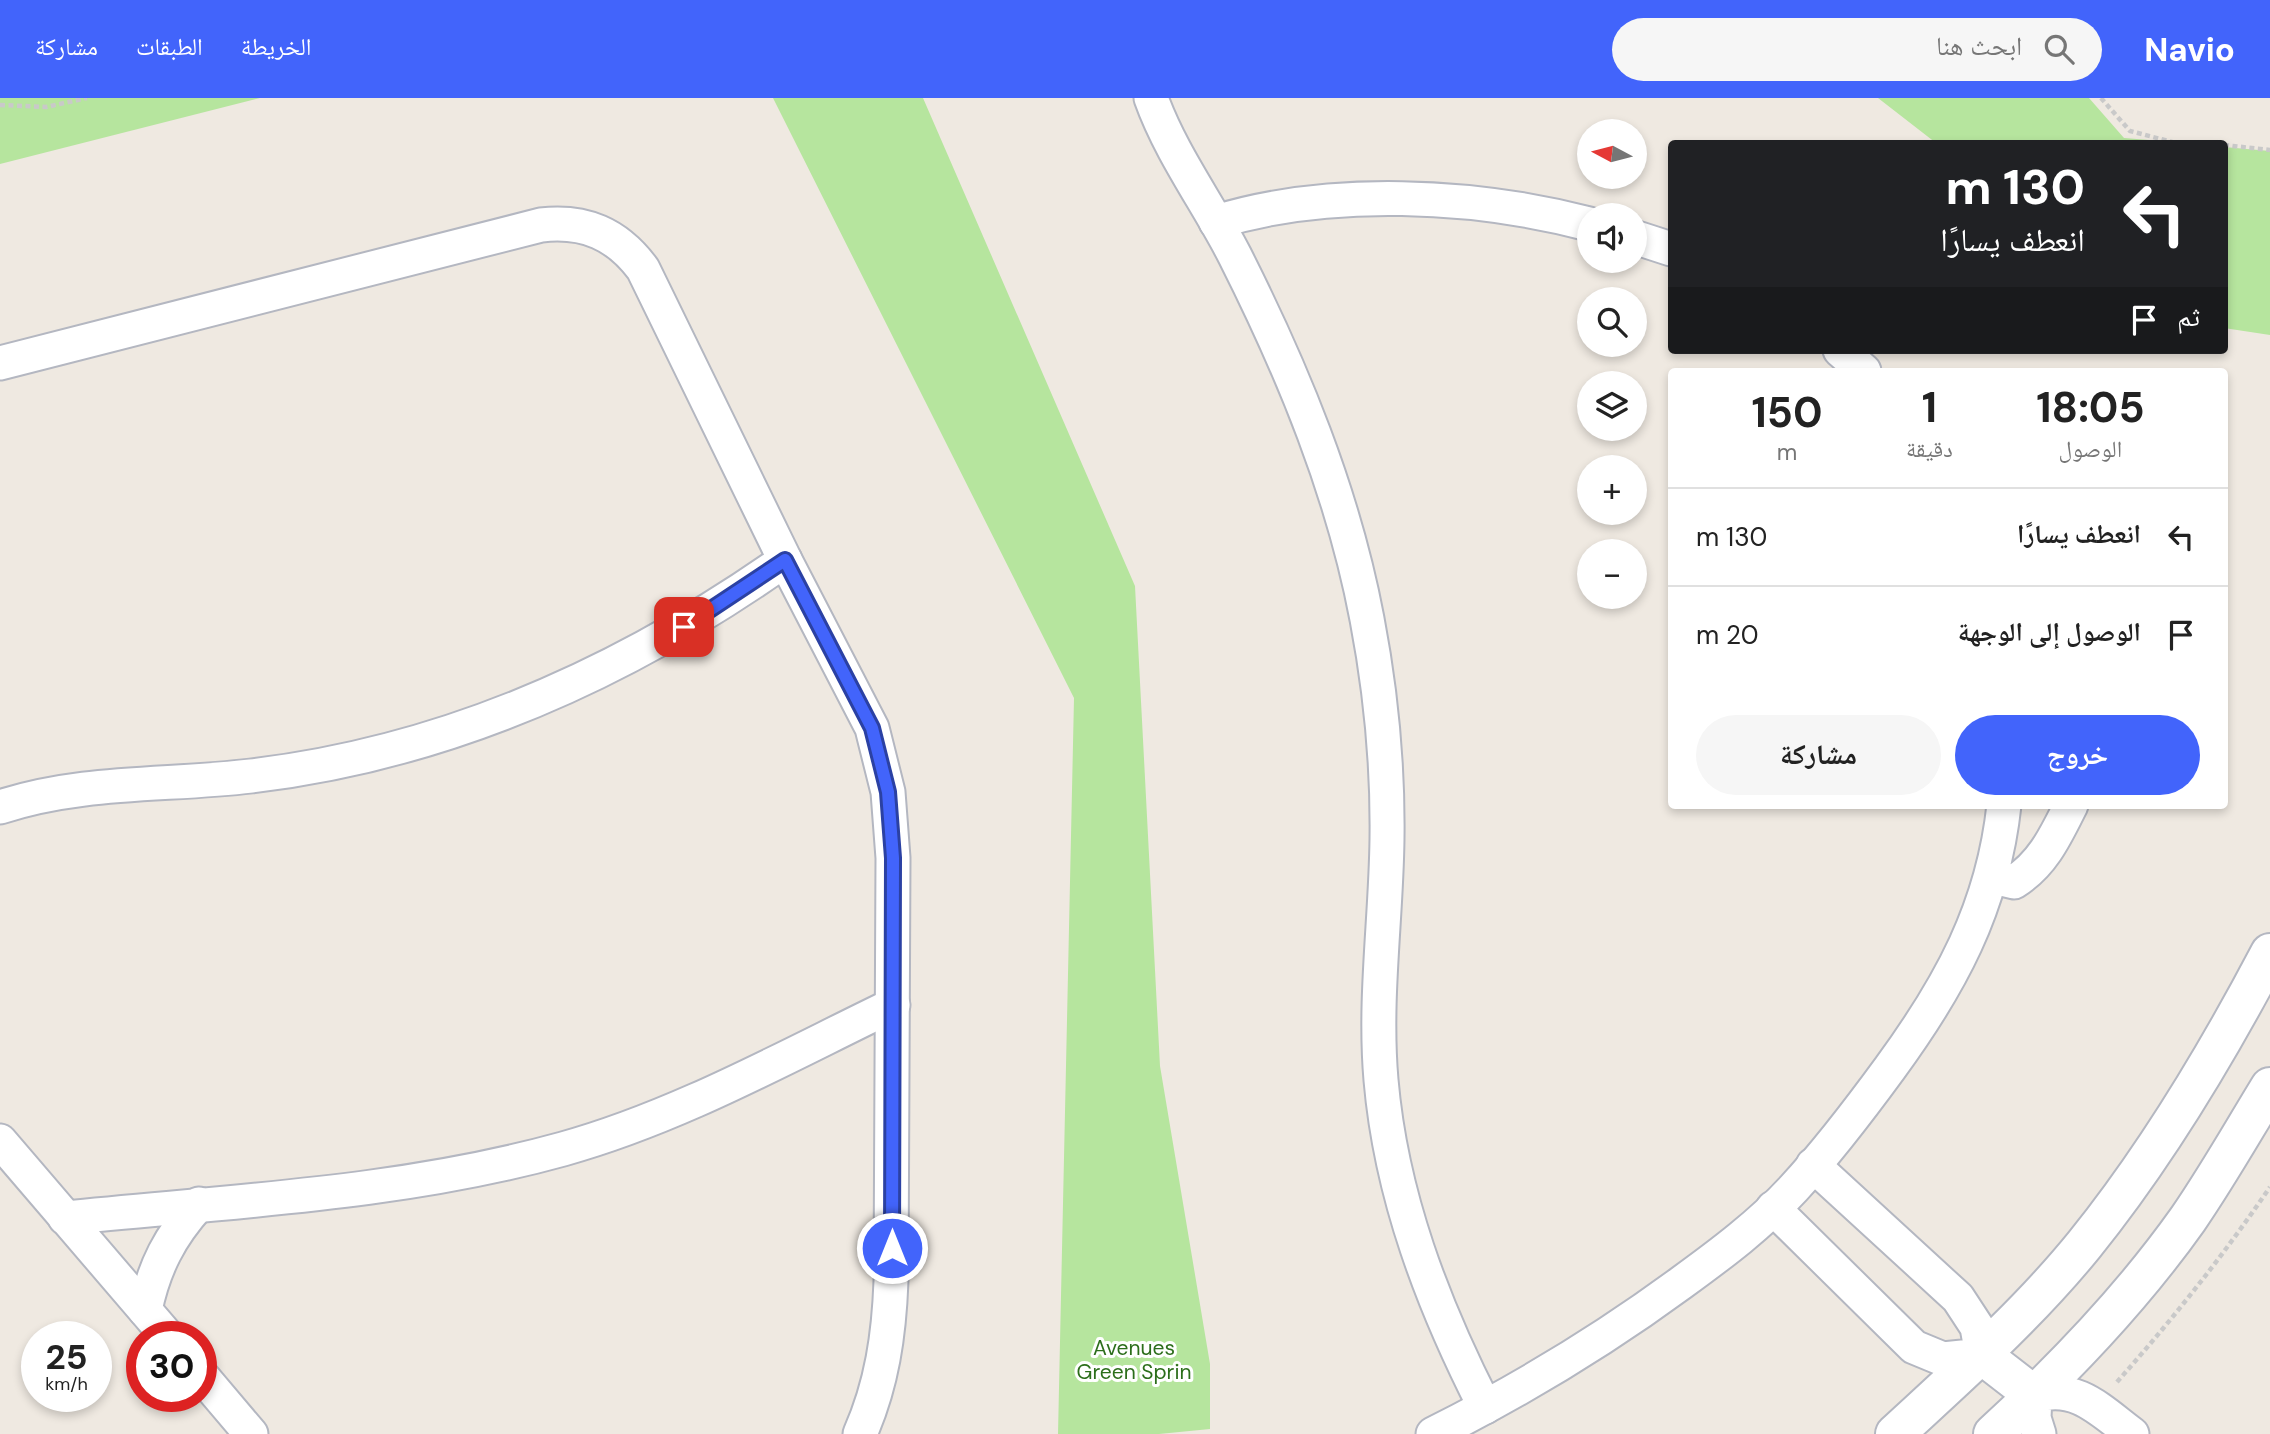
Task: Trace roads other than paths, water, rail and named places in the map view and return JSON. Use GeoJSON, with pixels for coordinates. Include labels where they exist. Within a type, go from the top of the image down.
{"type":"FeatureCollection","features":[{"type":"Feature","properties":{"kind":"street"},"geometry":{"type":"LineString","coordinates":[[1151,98],[1267,321],[1331,481],[1352,550],[1367,618],[1384,728],[1387,841],[1378,1027],[1381,1082],[1390,1143],[1414,1240],[1459,1356],[1485,1407]]}},
{"type":"Feature","properties":{"kind":"street"},"geometry":{"type":"LineString","coordinates":[[1216,222],[1250,212],[1305,203],[1418,200],[1531,211],[1577,221]]}},
{"type":"Feature","properties":{"kind":"street"},"geometry":{"type":"LineString","coordinates":[[0,363],[521,229],[561,223],[580,225],[616,240],[643,270],[785,560],[859,698],[882,759],[888,792],[893,858],[890,1314],[880,1381],[860,1434]]}},
{"type":"Feature","properties":{"kind":"street"},"geometry":{"type":"LineString","coordinates":[[1647,241],[1668,248]]}},
{"type":"Feature","properties":{"kind":"street"},"geometry":{"type":"LineString","coordinates":[[1845,354],[1861,368]]}},
{"type":"Feature","properties":{"kind":"street"},"geometry":{"type":"LineString","coordinates":[[0,807],[90,787],[251,776],[323,764],[464,728],[599,674],[726,602],[785,560]]}},
{"type":"Feature","properties":{"kind":"street"},"geometry":{"type":"LineString","coordinates":[[1433,1434],[1594,1346],[1705,1266],[1773,1208],[1813,1165],[1915,1033],[1958,965],[1993,877],[2003,809]]}},
{"type":"Feature","properties":{"kind":"street"},"geometry":{"type":"LineString","coordinates":[[1993,877],[2014,882],[2033,870],[2055,837],[2069,809]]}},
{"type":"Feature","properties":{"kind":"street"},"geometry":{"type":"LineString","coordinates":[[1895,1434],[1982,1355],[2082,1247],[2136,1177],[2239,1012],[2270,953]]}},
{"type":"Feature","properties":{"kind":"street"},"geometry":{"type":"LineString","coordinates":[[65,1218],[429,1178],[565,1148],[696,1100],[893,1006]]}},
{"type":"Feature","properties":{"kind":"street"},"geometry":{"type":"LineString","coordinates":[[1993,1434],[2035,1396],[2124,1300],[2188,1219],[2270,1087]]}},
{"type":"Feature","properties":{"kind":"street"},"geometry":{"type":"LineString","coordinates":[[0,1141],[155,1321]]}},
{"type":"Feature","properties":{"kind":"street"},"geometry":{"type":"LineString","coordinates":[[1813,1165],[1958,1298],[1977,1327],[1982,1355],[2035,1396],[2064,1391],[2079,1395],[2132,1434]]}},
{"type":"Feature","properties":{"kind":"street"},"geometry":{"type":"LineString","coordinates":[[145,1310],[158,1263],[182,1222],[199,1204]]}},
{"type":"Feature","properties":{"kind":"street"},"geometry":{"type":"LineString","coordinates":[[1773,1208],[1914,1347],[1942,1359],[1982,1355]]}},
{"type":"Feature","properties":{"kind":"street"},"geometry":{"type":"LineString","coordinates":[[217,1394],[251,1434]]}},
{"type":"Feature","properties":{"kind":"street"},"geometry":{"type":"LineString","coordinates":[[2035,1396],[2034,1418],[2039,1434]]}},
{"type":"Feature","properties":{"kind":"park label","name":"Avenues Green Sprin"},"geometry":{"type":"Point","coordinates":[1134,1360]}}]}
